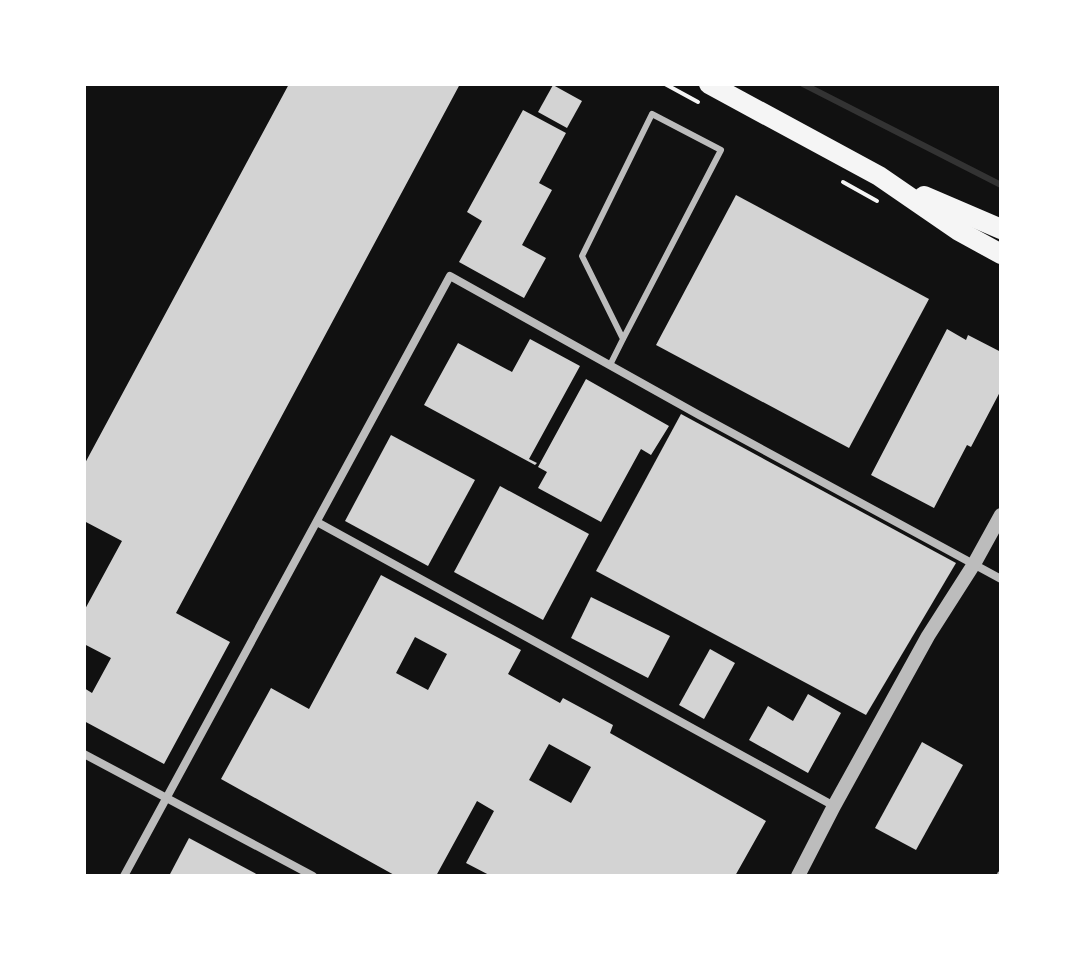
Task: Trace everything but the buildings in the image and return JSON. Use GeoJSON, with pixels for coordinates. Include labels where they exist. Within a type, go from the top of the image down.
{"type":"FeatureCollection","features":[{"type":"Feature","properties":{"kind":"main road"},"geometry":{"type":"LineString","coordinates":[[709,84],[879,176],[1001,229]]}},
{"type":"Feature","properties":{"kind":"main road"},"geometry":{"type":"LineString","coordinates":[[879,176],[959,231],[1001,254]]}},
{"type":"Feature","properties":{"kind":"street"},"geometry":{"type":"LineString","coordinates":[[124,876],[450,276],[1001,579]]}},
{"type":"Feature","properties":{"kind":"street"},"geometry":{"type":"LineString","coordinates":[[798,876],[928,636],[1001,515]]}},
{"type":"Feature","properties":{"kind":"street"},"geometry":{"type":"LineString","coordinates":[[317,522],[834,806]]}},
{"type":"Feature","properties":{"kind":"street"},"geometry":{"type":"LineString","coordinates":[[84,754],[313,876]]}},
{"type":"Feature","properties":{"kind":"lane"},"geometry":{"type":"LineString","coordinates":[[610,365],[721,150],[652,114],[582,256],[623,339]]}},
{"type":"Feature","properties":{"kind":"path"},"geometry":{"type":"LineString","coordinates":[[665,84],[705,106]]}},
{"type":"Feature","properties":{"kind":"path"},"geometry":{"type":"LineString","coordinates":[[836,178],[877,201]]}},
{"type":"Feature","properties":{"kind":"waterway"},"geometry":{"type":"LineString","coordinates":[[803,84],[1001,185]]}}]}
